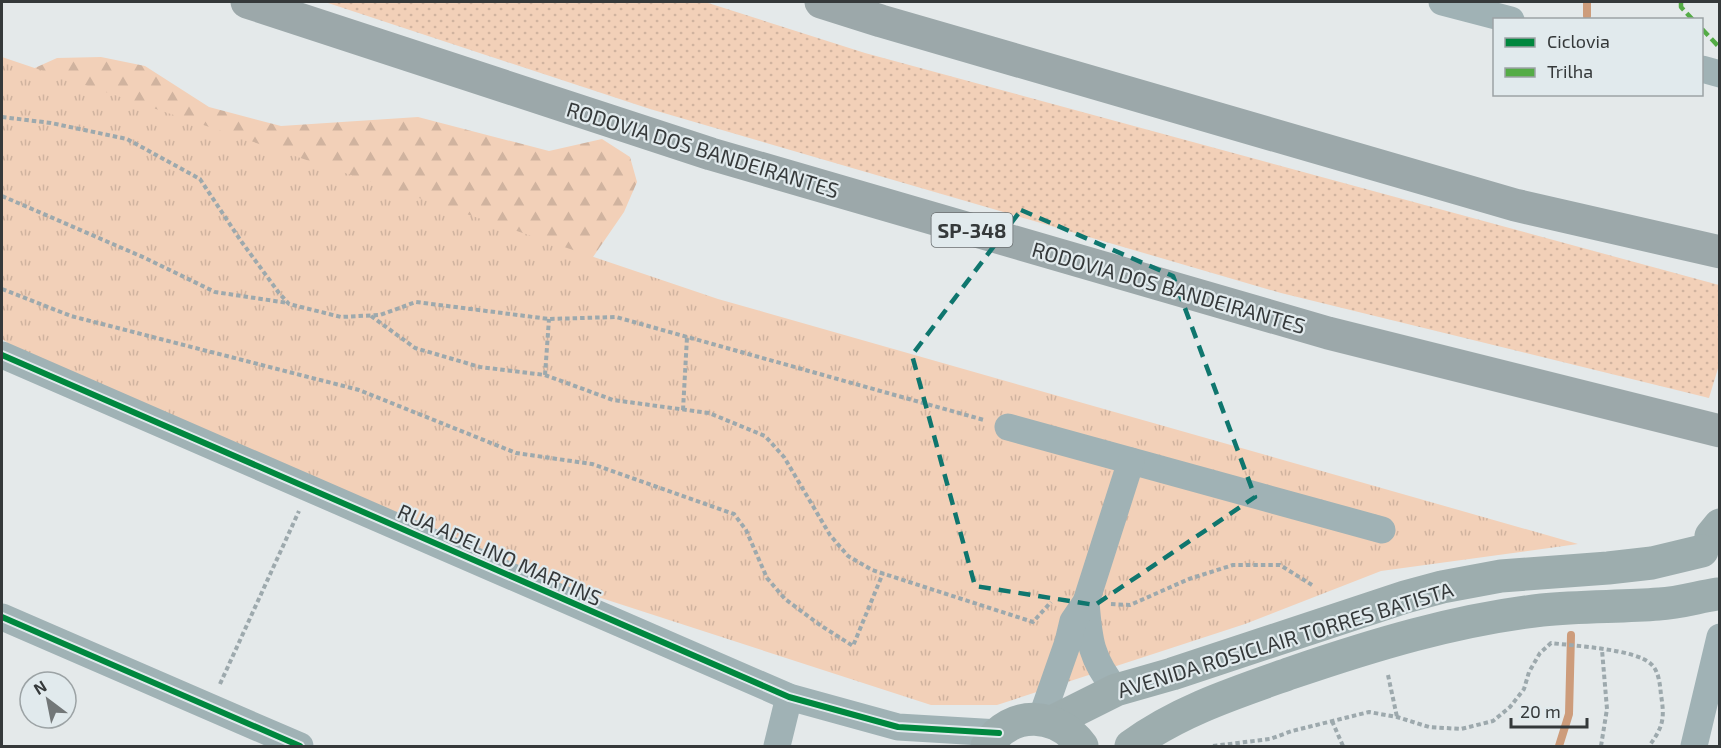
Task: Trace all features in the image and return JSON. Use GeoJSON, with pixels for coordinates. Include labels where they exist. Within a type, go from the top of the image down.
{"type":"FeatureCollection","features":[{"type":"Feature","properties":{"kind":"highway","name":"RODOVIA DOS BANDEIRANTES"},"geometry":{"type":"LineString","coordinates":[[247,2],[711,154],[1328,333],[1713,429]]}},
{"type":"Feature","properties":{"kind":"highway"},"geometry":{"type":"LineString","coordinates":[[821,2],[1515,205],[1719,252]]}},
{"type":"Feature","properties":{"kind":"main road"},"geometry":{"type":"LineString","coordinates":[[1713,536],[1700,563],[1702,575],[1708,586],[1718,594]]}},
{"type":"Feature","properties":{"kind":"main road","name":"AVENIDA ROSICLAIR TORRES BATISTA"},"geometry":{"type":"LineString","coordinates":[[993,740],[1011,725],[1026,720],[1046,721],[1116,690],[1172,674],[1405,597],[1442,587],[1501,576],[1652,563],[1713,536]]}},
{"type":"Feature","properties":{"kind":"main road","name":"AVENIDA ROSICLAIR TORRES BATISTA"},"geometry":{"type":"LineString","coordinates":[[1131,747],[1147,734],[1241,690],[1419,632],[1475,619],[1541,610],[1661,604],[1718,594]]}},
{"type":"Feature","properties":{"kind":"main road"},"geometry":{"type":"LineString","coordinates":[[1046,721],[1069,731],[1082,747]]}},
{"type":"Feature","properties":{"kind":"street"},"geometry":{"type":"LineString","coordinates":[[1442,2],[1503,18]]}},
{"type":"Feature","properties":{"kind":"street"},"geometry":{"type":"LineString","coordinates":[[1703,70],[1719,74]]}},
{"type":"Feature","properties":{"kind":"street","name":"RUA ADELINO MARTINS"},"geometry":{"type":"LineString","coordinates":[[2,355],[789,697],[898,727],[993,740]]}},
{"type":"Feature","properties":{"kind":"street"},"geometry":{"type":"LineString","coordinates":[[1008,426],[1382,530]]}},
{"type":"Feature","properties":{"kind":"street"},"geometry":{"type":"LineString","coordinates":[[1046,721],[1073,621],[1086,602],[1131,461]]}},
{"type":"Feature","properties":{"kind":"street"},"geometry":{"type":"LineString","coordinates":[[1086,602],[1094,657],[1102,673],[1116,690]]}},
{"type":"Feature","properties":{"kind":"street"},"geometry":{"type":"LineString","coordinates":[[2,617],[300,747]]}},
{"type":"Feature","properties":{"kind":"street"},"geometry":{"type":"LineString","coordinates":[[1694,747],[1719,637]]}},
{"type":"Feature","properties":{"kind":"street"},"geometry":{"type":"LineString","coordinates":[[777,747],[789,697]]}},
{"type":"Feature","properties":{"kind":"street","name":"RUA ADELINO MARTINS"},"geometry":{"type":"LineString","coordinates":[[898,727],[924,747]]}},
{"type":"Feature","properties":{"kind":"path"},"geometry":{"type":"LineString","coordinates":[[2,117],[51,123],[127,139],[200,179],[247,249],[289,304]]}},
{"type":"Feature","properties":{"kind":"path"},"geometry":{"type":"LineString","coordinates":[[2,196],[145,258],[215,292],[289,304],[341,317],[380,315],[416,302],[549,319],[616,317],[1008,426]]}},
{"type":"Feature","properties":{"kind":"path"},"geometry":{"type":"LineString","coordinates":[[2,289],[70,316],[359,390],[516,453],[592,464],[734,514],[746,530],[767,578],[785,599],[854,646],[883,573]]}},
{"type":"Feature","properties":{"kind":"path"},"geometry":{"type":"LineString","coordinates":[[370,316],[415,348],[480,367],[545,375],[613,400],[709,413],[765,436],[784,457],[830,535],[848,556],[872,570],[1033,622],[1055,598],[1130,605],[1189,579],[1233,565],[1280,565],[1312,585]]}},
{"type":"Feature","properties":{"kind":"path"},"geometry":{"type":"LineString","coordinates":[[545,375],[549,319]]}},
{"type":"Feature","properties":{"kind":"path"},"geometry":{"type":"LineString","coordinates":[[683,410],[687,337]]}},
{"type":"Feature","properties":{"kind":"path"},"geometry":{"type":"LineString","coordinates":[[210,707],[309,489]]}},
{"type":"Feature","properties":{"kind":"path"},"geometry":{"type":"LineString","coordinates":[[1213,747],[1270,739],[1369,712],[1397,717],[1429,727],[1461,729],[1493,721],[1510,707],[1524,689],[1529,672],[1539,653],[1551,643],[1637,655],[1652,665],[1658,676],[1664,713],[1661,730],[1649,747]]}},
{"type":"Feature","properties":{"kind":"path"},"geometry":{"type":"LineString","coordinates":[[1601,747],[1607,709],[1602,650]]}},
{"type":"Feature","properties":{"kind":"path"},"geometry":{"type":"LineString","coordinates":[[1388,675],[1397,717]]}},
{"type":"Feature","properties":{"kind":"path"},"geometry":{"type":"LineString","coordinates":[[1332,721],[1344,747]]}},
{"type":"Feature","properties":{"kind":"highlighted area"},"geometry":{"type":"Polygon","coordinates":[[[1021,210],[1173,276],[1255,497],[1095,605],[975,586],[912,355],[1021,210]]]}},
{"type":"Feature","properties":{"kind":"green space"},"geometry":{"type":"Polygon","coordinates":[[[325,2],[705,2],[865,53],[1719,285],[1719,365],[1709,398],[1281,293],[650,109],[325,2]]]}},
{"type":"Feature","properties":{"kind":"green space"},"geometry":{"type":"Polygon","coordinates":[[[2,57],[718,299],[1578,544],[1381,571],[1245,624],[997,705],[931,705],[558,584],[20,351],[2,339],[2,57]]]}},
{"type":"Feature","properties":{"kind":"green space"},"geometry":{"type":"Polygon","coordinates":[[[101,57],[145,66],[209,107],[281,126],[418,117],[549,151],[602,139],[630,157],[637,182],[624,212],[582,273],[581,288],[588,293],[495,297],[370,290],[228,229],[173,231],[53,174],[2,138],[2,74],[8,80],[57,58],[101,57]]]}},
{"type":"Feature","properties":{"kind":"waterway"},"geometry":{"type":"LineString","coordinates":[[1587,2],[1587,16]]}},
{"type":"Feature","properties":{"kind":"waterway"},"geometry":{"type":"LineString","coordinates":[[1559,746],[1569,714],[1571,635]]}},
{"type":"Feature","properties":{"kind":"marked path"},"geometry":{"type":"LineString","coordinates":[[1681,2],[1681,7],[1691,18]]}},
{"type":"Feature","properties":{"kind":"marked path"},"geometry":{"type":"LineString","coordinates":[[1703,30],[1720,48]]}},
{"type":"Feature","properties":{"kind":"cycle path"},"geometry":{"type":"LineString","coordinates":[[2,355],[789,697],[898,727],[999,733]]}},
{"type":"Feature","properties":{"kind":"cycle path"},"geometry":{"type":"LineString","coordinates":[[2,617],[300,746]]}}]}
